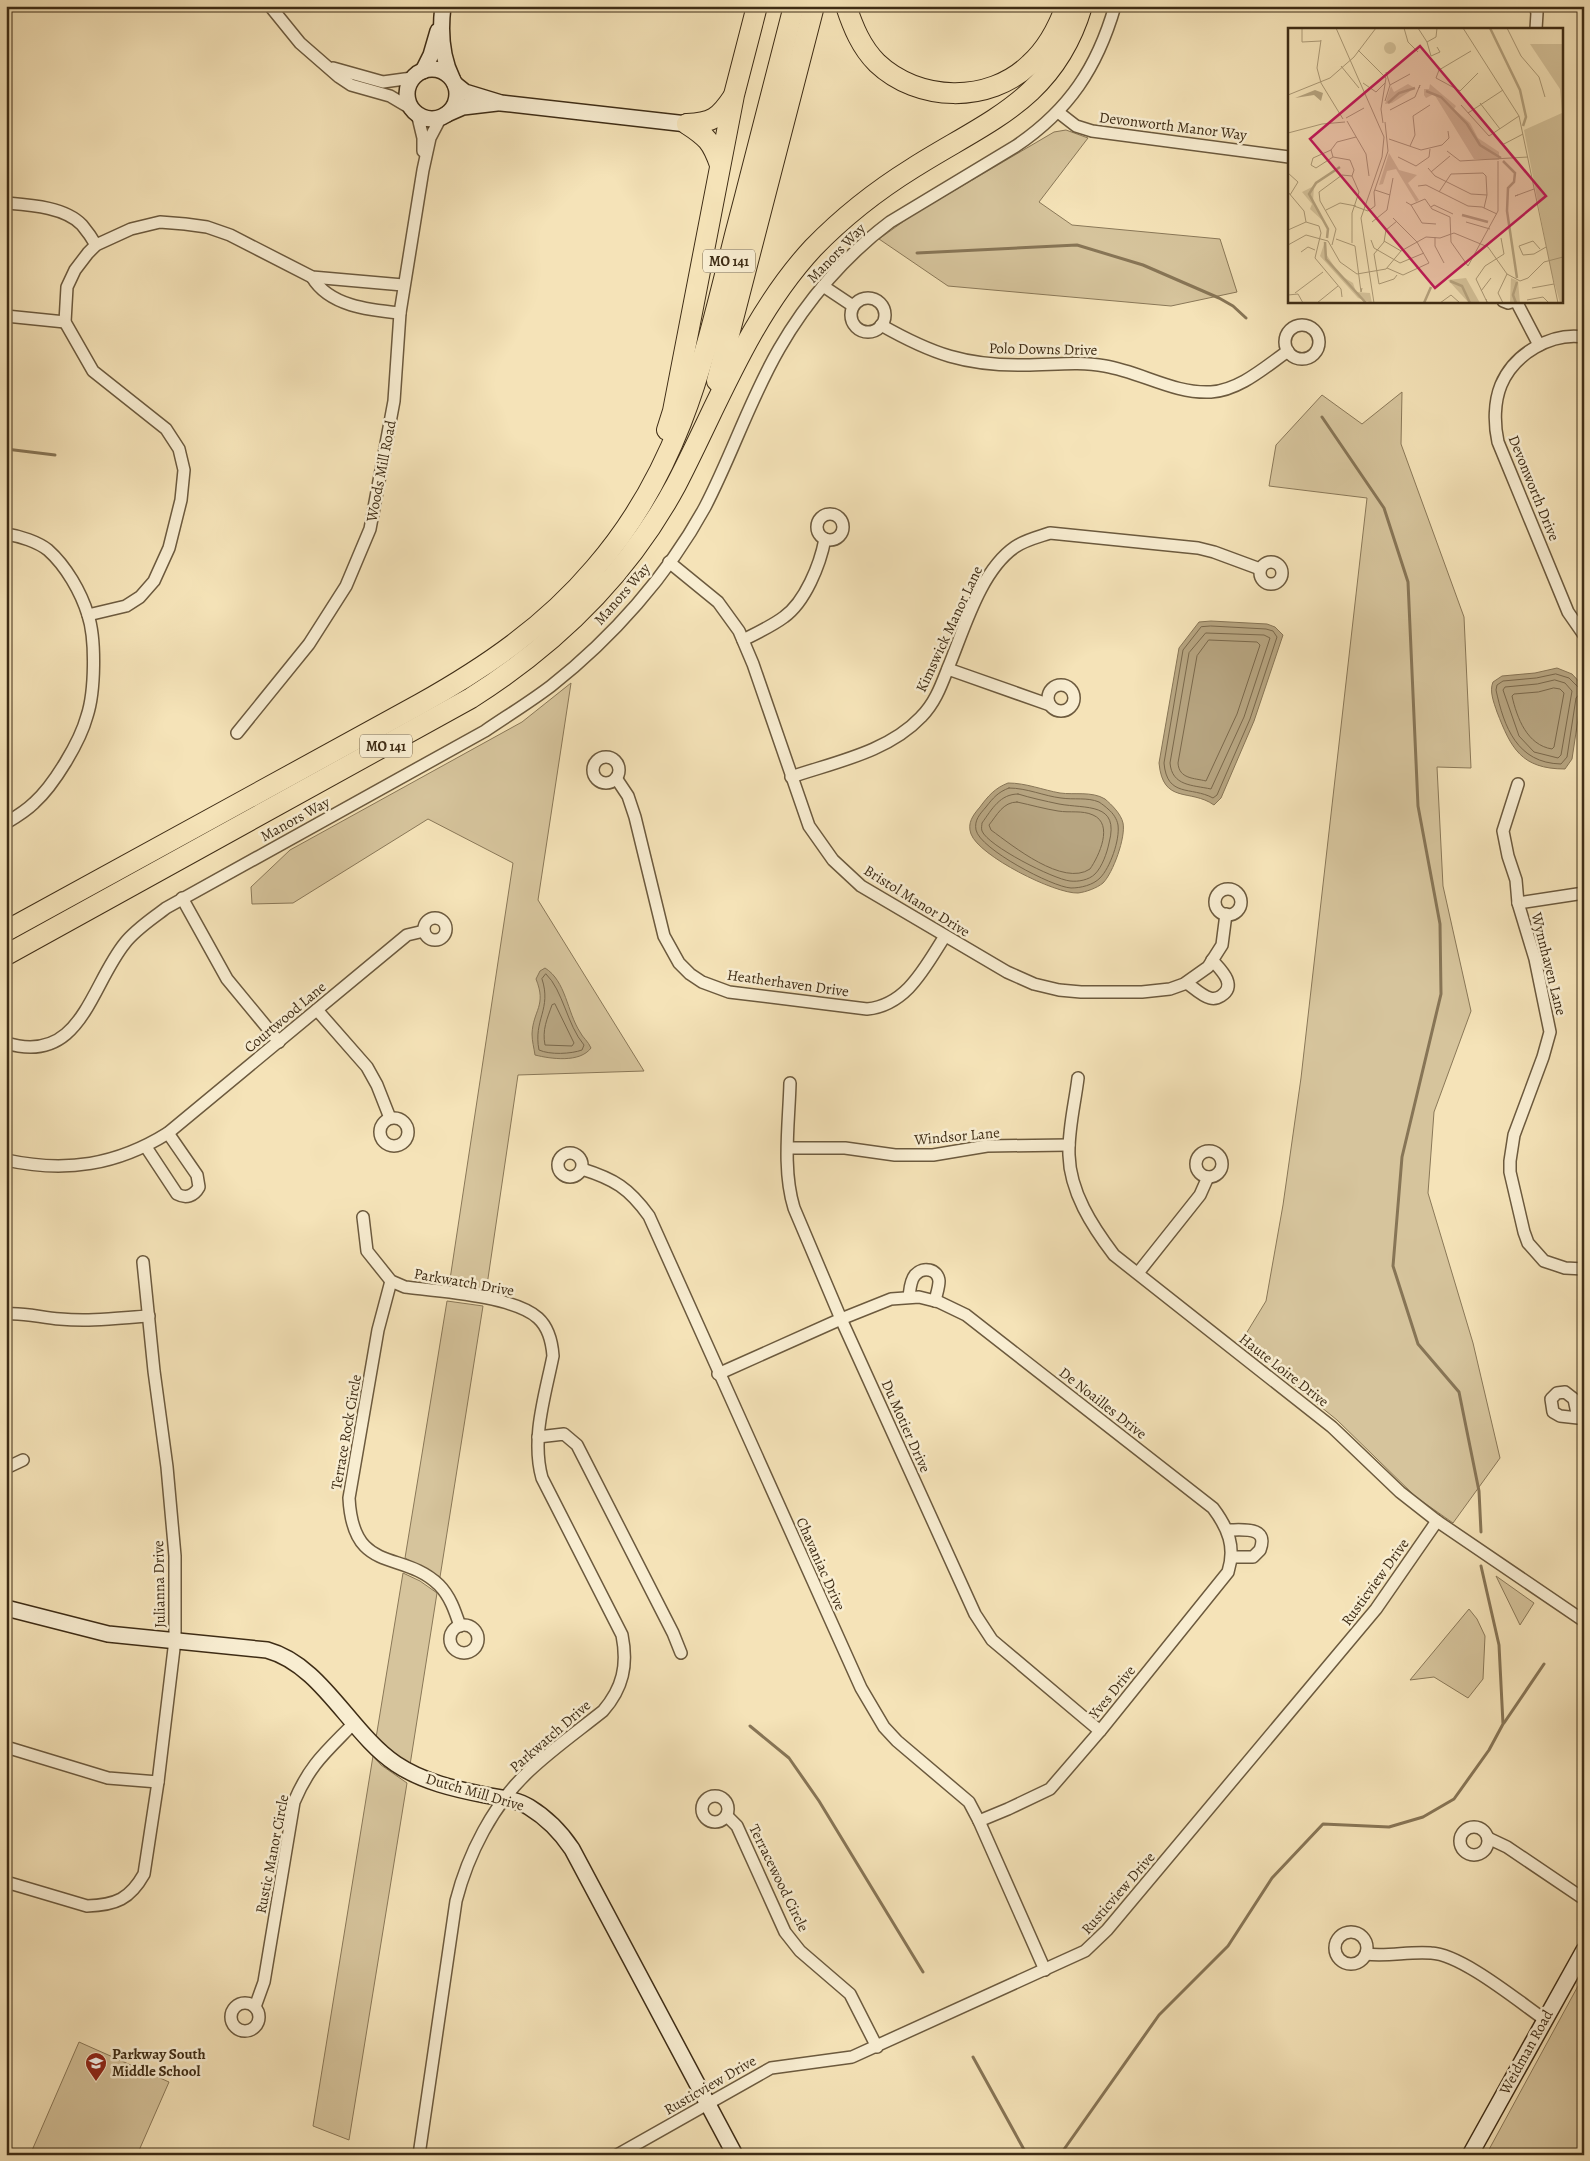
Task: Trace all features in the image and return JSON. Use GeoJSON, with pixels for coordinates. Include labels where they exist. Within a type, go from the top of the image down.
{"type":"FeatureCollection","features":[{"type":"Feature","properties":{"kind":"highway"},"geometry":{"type":"LineString","coordinates":[[639,508],[673,412],[734,95],[757,6]]}},
{"type":"Feature","properties":{"kind":"highway","name":"MO 141"},"geometry":{"type":"LineString","coordinates":[[6,931],[420,704],[485,666],[543,621],[596,567],[639,508],[675,441],[700,370],[794,6]]}},
{"type":"Feature","properties":{"kind":"highway","name":"MO 141"},"geometry":{"type":"LineString","coordinates":[[6,955],[431,721],[503,678],[561,632],[613,578],[657,518],[692,451],[711,403],[732,329],[814,6]]}},
{"type":"Feature","properties":{"kind":"highway"},"geometry":{"type":"LineString","coordinates":[[846,6],[853,27],[863,46],[876,62],[887,71],[912,86],[930,91],[970,93],[993,87],[1013,78],[1030,65],[1049,42],[1058,27],[1066,6]]}},
{"type":"Feature","properties":{"kind":"highway"},"geometry":{"type":"LineString","coordinates":[[692,451],[763,314],[790,276],[813,249],[860,205],[887,185],[1004,114],[1023,100],[1056,63],[1068,42],[1082,6]]}},
{"type":"Feature","properties":{"kind":"highway"},"geometry":{"type":"LineString","coordinates":[[687,124],[703,123],[714,119],[724,111],[734,95]]}},
{"type":"Feature","properties":{"kind":"highway"},"geometry":{"type":"LineString","coordinates":[[687,124],[707,137],[713,145],[720,165]]}},
{"type":"Feature","properties":{"kind":"street"},"geometry":{"type":"LineString","coordinates":[[270,6],[300,43],[351,85],[390,96],[428,118],[444,115],[463,107],[500,103]]}},
{"type":"Feature","properties":{"kind":"street","name":"Manors Way"},"geometry":{"type":"LineString","coordinates":[[6,1044],[33,1048],[48,1045],[68,1034],[83,1017],[109,966],[126,942],[166,908],[485,731],[535,698],[576,664],[627,616],[670,562],[706,506],[779,349],[805,309],[823,286],[884,226],[1016,146],[1058,112],[1087,75],[1105,38],[1115,6]]}},
{"type":"Feature","properties":{"kind":"street"},"geometry":{"type":"LineString","coordinates":[[1535,6],[1537,13],[1536,28]]}},
{"type":"Feature","properties":{"kind":"street"},"geometry":{"type":"LineString","coordinates":[[414,111],[409,103],[407,90],[431,55],[442,13]]}},
{"type":"Feature","properties":{"kind":"street"},"geometry":{"type":"LineString","coordinates":[[442,13],[444,57],[454,82],[457,97],[452,109],[444,115]]}},
{"type":"Feature","properties":{"kind":"street"},"geometry":{"type":"LineString","coordinates":[[327,65],[370,80],[383,82],[435,69],[442,71],[465,92],[500,103],[687,124]]}},
{"type":"Feature","properties":{"kind":"street","name":"Woods Mill Road"},"geometry":{"type":"LineString","coordinates":[[414,111],[423,138],[423,170]]}},
{"type":"Feature","properties":{"kind":"street","name":"Devonworth Manor Way"},"geometry":{"type":"LineString","coordinates":[[1058,112],[1076,126],[1092,131],[1288,157]]}},
{"type":"Feature","properties":{"kind":"street","name":"Woods Mill Road"},"geometry":{"type":"LineString","coordinates":[[237,733],[309,644],[346,586],[370,529],[394,400],[403,285],[423,170],[430,138],[444,115]]}},
{"type":"Feature","properties":{"kind":"street"},"geometry":{"type":"LineString","coordinates":[[6,202],[31,205],[71,217],[81,224],[96,244]]}},
{"type":"Feature","properties":{"kind":"street"},"geometry":{"type":"LineString","coordinates":[[88,615],[126,606],[140,597],[154,581],[169,548],[181,500],[184,470],[179,449],[166,429],[93,371],[65,322],[67,287],[75,270],[96,244],[131,229],[160,222],[200,226],[230,235],[312,277],[403,285]]}},
{"type":"Feature","properties":{"kind":"street"},"geometry":{"type":"LineString","coordinates":[[312,277],[318,286],[347,303],[363,309],[400,313]]}},
{"type":"Feature","properties":{"kind":"street"},"geometry":{"type":"LineString","coordinates":[[823,286],[853,306]]}},
{"type":"Feature","properties":{"kind":"street"},"geometry":{"type":"LineString","coordinates":[[867,298],[879,302],[884,314],[881,325],[870,332],[858,329],[852,322],[853,306],[861,299],[867,298]]}},
{"type":"Feature","properties":{"kind":"street"},"geometry":{"type":"LineString","coordinates":[[1516,302],[1538,345]]}},
{"type":"Feature","properties":{"kind":"street"},"geometry":{"type":"LineString","coordinates":[[6,316],[65,322]]}},
{"type":"Feature","properties":{"kind":"street","name":"Polo Downs Drive"},"geometry":{"type":"LineString","coordinates":[[881,325],[920,347],[949,358],[968,362],[1012,365],[1093,364],[1124,370],[1188,391],[1213,392],[1233,386],[1245,381],[1288,351]]}},
{"type":"Feature","properties":{"kind":"street","name":"Devonworth Drive"},"geometry":{"type":"LineString","coordinates":[[1584,337],[1561,337],[1538,345],[1526,354],[1514,365],[1500,386],[1495,416],[1498,442],[1568,612],[1584,635]]}},
{"type":"Feature","properties":{"kind":"street","name":"Kimswick Manor Lane"},"geometry":{"type":"LineString","coordinates":[[792,777],[893,740],[922,716],[936,697],[986,577],[1000,559],[1016,546],[1030,539],[1050,533],[1070,534],[1198,548],[1260,568]]}},
{"type":"Feature","properties":{"kind":"street"},"geometry":{"type":"LineString","coordinates":[[6,534],[30,541],[47,549],[71,578],[88,615],[93,657],[91,700],[87,717],[61,769],[35,802],[6,823]]}},
{"type":"Feature","properties":{"kind":"street"},"geometry":{"type":"LineString","coordinates":[[743,640],[775,623],[796,606],[807,589],[825,540]]}},
{"type":"Feature","properties":{"kind":"street","name":"Bristol Manor Drive"},"geometry":{"type":"LineString","coordinates":[[670,562],[718,602],[734,624],[753,664],[809,826],[842,870],[861,886],[1007,972],[1034,984],[1059,990],[1109,994],[1170,989],[1187,982],[1208,967],[1222,945],[1226,914]]}},
{"type":"Feature","properties":{"kind":"street"},"geometry":{"type":"LineString","coordinates":[[948,669],[1050,706]]}},
{"type":"Feature","properties":{"kind":"street","name":"Heatherhaven Drive"},"geometry":{"type":"LineString","coordinates":[[616,778],[628,796],[635,817],[664,936],[679,963],[702,982],[729,992],[867,1009],[880,1008],[900,997],[915,982],[944,936]]}},
{"type":"Feature","properties":{"kind":"street","name":"Wynnhaven Lane"},"geometry":{"type":"LineString","coordinates":[[1518,784],[1503,831],[1508,856],[1516,880],[1518,903],[1535,959],[1550,1032],[1543,1057],[1514,1135],[1510,1172],[1528,1243],[1544,1261],[1564,1268],[1584,1269]]}},
{"type":"Feature","properties":{"kind":"street"},"geometry":{"type":"LineString","coordinates":[[1518,903],[1584,893]]}},
{"type":"Feature","properties":{"kind":"street"},"geometry":{"type":"LineString","coordinates":[[182,898],[228,979],[279,1042]]}},
{"type":"Feature","properties":{"kind":"street","name":"Courtwood Lane"},"geometry":{"type":"LineString","coordinates":[[6,1160],[43,1166],[76,1166],[127,1155],[146,1147],[168,1133],[407,935],[424,931]]}},
{"type":"Feature","properties":{"kind":"street"},"geometry":{"type":"LineString","coordinates":[[1187,982],[1209,998],[1220,997],[1224,994],[1228,988],[1227,977],[1212,960]]}},
{"type":"Feature","properties":{"kind":"street"},"geometry":{"type":"LineString","coordinates":[[317,1010],[367,1068],[378,1085],[390,1118]]}},
{"type":"Feature","properties":{"kind":"street","name":"Haute Loire Drive"},"geometry":{"type":"LineString","coordinates":[[1078,1078],[1069,1145],[1073,1184],[1090,1219],[1114,1255],[1332,1427],[1400,1492],[1437,1522],[1584,1621]]}},
{"type":"Feature","properties":{"kind":"street","name":"Du Motier Drive"},"geometry":{"type":"LineString","coordinates":[[790,1083],[788,1148],[790,1194],[794,1208],[841,1319],[975,1614],[984,1630],[1002,1649],[1100,1731]]}},
{"type":"Feature","properties":{"kind":"street"},"geometry":{"type":"LineString","coordinates":[[146,1147],[177,1194],[186,1197],[193,1195],[199,1187],[197,1175],[168,1133]]}},
{"type":"Feature","properties":{"kind":"street","name":"Windsor Lane"},"geometry":{"type":"LineString","coordinates":[[788,1148],[845,1148],[895,1155],[933,1155],[987,1146],[1069,1145]]}},
{"type":"Feature","properties":{"kind":"street","name":"Chavaniac Drive"},"geometry":{"type":"LineString","coordinates":[[582,1169],[606,1176],[620,1184],[631,1193],[649,1216],[718,1374],[853,1672],[884,1727],[897,1741],[969,1802],[1045,1970]]}},
{"type":"Feature","properties":{"kind":"street"},"geometry":{"type":"LineString","coordinates":[[1138,1273],[1200,1195],[1208,1177]]}},
{"type":"Feature","properties":{"kind":"street","name":"Parkwatch Drive"},"geometry":{"type":"LineString","coordinates":[[363,1217],[367,1251],[391,1281],[405,1287],[504,1301],[528,1311],[538,1318],[547,1330],[552,1344],[553,1356],[538,1438],[538,1464],[542,1478],[622,1635],[626,1659],[620,1685],[603,1711],[529,1770],[505,1799],[477,1843],[458,1893],[419,2155]]}},
{"type":"Feature","properties":{"kind":"street","name":"Julianna Drive"},"geometry":{"type":"LineString","coordinates":[[6,1882],[87,1906],[108,1904],[125,1898],[139,1883],[144,1874],[158,1782],[175,1640],[175,1556],[167,1467],[143,1262]]}},
{"type":"Feature","properties":{"kind":"street"},"geometry":{"type":"LineString","coordinates":[[909,1297],[912,1280],[919,1271],[928,1269],[934,1272],[939,1281],[935,1301]]}},
{"type":"Feature","properties":{"kind":"street","name":"Terrace Rock Circle"},"geometry":{"type":"LineString","coordinates":[[391,1281],[378,1330],[349,1498],[350,1510],[353,1525],[364,1545],[374,1554],[385,1560],[417,1571],[439,1585],[454,1606],[460,1626]]}},
{"type":"Feature","properties":{"kind":"street","name":"De Noailles Drive"},"geometry":{"type":"LineString","coordinates":[[718,1374],[841,1319],[891,1299],[909,1297],[935,1301],[966,1315],[1213,1508],[1228,1530],[1232,1552]]}},
{"type":"Feature","properties":{"kind":"street"},"geometry":{"type":"LineString","coordinates":[[6,1314],[15,1313],[60,1320],[149,1316]]}},
{"type":"Feature","properties":{"kind":"street"},"geometry":{"type":"LineString","coordinates":[[538,1438],[564,1434],[577,1445],[673,1633],[681,1653]]}},
{"type":"Feature","properties":{"kind":"street"},"geometry":{"type":"LineString","coordinates":[[6,1468],[23,1460]]}},
{"type":"Feature","properties":{"kind":"street","name":"Rusticview Drive"},"geometry":{"type":"LineString","coordinates":[[617,2155],[771,2068],[852,2057],[1084,1951],[1107,1930],[1376,1609],[1437,1522]]}},
{"type":"Feature","properties":{"kind":"street"},"geometry":{"type":"LineString","coordinates":[[1228,1530],[1251,1529],[1262,1539],[1260,1550],[1253,1557],[1232,1552]]}},
{"type":"Feature","properties":{"kind":"street","name":"Yves Drive"},"geometry":{"type":"LineString","coordinates":[[979,1821],[1050,1789],[1100,1731],[1228,1572],[1232,1552]]}},
{"type":"Feature","properties":{"kind":"street","name":"Dutch Mill Drive"},"geometry":{"type":"LineString","coordinates":[[6,1608],[108,1634],[267,1650],[282,1654],[307,1672],[354,1723],[396,1764],[438,1784],[528,1806],[550,1822],[561,1833],[572,1849],[735,2155]]}},
{"type":"Feature","properties":{"kind":"street","name":"Rustic Manor Circle"},"geometry":{"type":"LineString","coordinates":[[256,2007],[264,1982],[294,1802],[306,1775],[314,1763],[354,1723]]}},
{"type":"Feature","properties":{"kind":"street"},"geometry":{"type":"LineString","coordinates":[[6,1747],[108,1778],[158,1782]]}},
{"type":"Feature","properties":{"kind":"street","name":"Terracewood Circle"},"geometry":{"type":"LineString","coordinates":[[726,1816],[737,1826],[785,1932],[800,1951],[850,1994],[877,2047]]}},
{"type":"Feature","properties":{"kind":"street"},"geometry":{"type":"LineString","coordinates":[[1488,1838],[1507,1848],[1584,1899]]}},
{"type":"Feature","properties":{"kind":"street","name":"Weidman Road"},"geometry":{"type":"LineString","coordinates":[[1470,2155],[1584,1950]]}},
{"type":"Feature","properties":{"kind":"street"},"geometry":{"type":"LineString","coordinates":[[1366,1954],[1381,1956],[1433,1952],[1446,1956],[1466,1966],[1544,2019]]}},
{"type":"Feature","properties":{"kind":"shaded area"},"geometry":{"type":"Polygon","coordinates":[[[1066,130],[1088,138],[1039,202],[1072,225],[1220,239],[1237,292],[1171,306],[948,286],[879,239],[911,216],[1054,132],[1066,130]]]}},
{"type":"Feature","properties":{"kind":"shaded area"},"geometry":{"type":"Polygon","coordinates":[[[1402,392],[1401,444],[1464,617],[1471,768],[1437,767],[1443,886],[1471,1011],[1434,1112],[1428,1193],[1473,1343],[1500,1458],[1453,1523],[1416,1497],[1337,1420],[1241,1342],[1266,1301],[1283,1205],[1301,1078],[1367,498],[1269,486],[1276,445],[1322,395],[1362,424],[1402,392]]]}},
{"type":"Feature","properties":{"kind":"shaded area"},"geometry":{"type":"Polygon","coordinates":[[[571,683],[538,900],[644,1071],[518,1075],[486,1292],[449,1286],[513,863],[428,819],[293,903],[252,904],[251,887],[290,850],[522,722],[571,683]]]}},
{"type":"Feature","properties":{"kind":"shaded area"},"geometry":{"type":"Polygon","coordinates":[[[447,1301],[483,1306],[440,1577],[405,1558],[447,1301]]]}},
{"type":"Feature","properties":{"kind":"shaded area"},"geometry":{"type":"Polygon","coordinates":[[[403,1573],[420,1581],[437,1593],[410,1765],[395,1756],[376,1738],[403,1573]]]}},
{"type":"Feature","properties":{"kind":"shaded area"},"geometry":{"type":"Polygon","coordinates":[[[1496,1576],[1534,1603],[1520,1625],[1496,1576]]]}},
{"type":"Feature","properties":{"kind":"shaded area"},"geometry":{"type":"Polygon","coordinates":[[[1469,1609],[1477,1619],[1485,1636],[1483,1679],[1468,1698],[1434,1677],[1410,1680],[1469,1609]]]}},
{"type":"Feature","properties":{"kind":"shaded area"},"geometry":{"type":"Polygon","coordinates":[[[373,1756],[381,1765],[407,1783],[349,2140],[313,2126],[373,1756]]]}},
{"type":"Feature","properties":{"kind":"shaded area"},"geometry":{"type":"Polygon","coordinates":[[[1584,1975],[1584,2155],[1486,2155],[1584,1975]]]}},
{"type":"Feature","properties":{"kind":"shaded area"},"geometry":{"type":"Polygon","coordinates":[[[79,2042],[169,2082],[137,2155],[30,2155],[79,2042]]]}},
{"type":"Feature","properties":{"kind":"water"},"geometry":{"type":"Polygon","coordinates":[[[1199,622],[1267,624],[1275,627],[1283,635],[1254,721],[1221,798],[1214,805],[1205,800],[1172,790],[1166,785],[1159,763],[1179,648],[1199,622]]]}},
{"type":"Feature","properties":{"kind":"water"},"geometry":{"type":"Polygon","coordinates":[[[1557,668],[1572,674],[1583,686],[1572,759],[1565,769],[1538,765],[1520,754],[1507,736],[1492,693],[1493,682],[1502,676],[1535,673],[1557,668]]]}},
{"type":"Feature","properties":{"kind":"water"},"geometry":{"type":"Polygon","coordinates":[[[1008,783],[1028,785],[1060,793],[1094,795],[1105,799],[1113,807],[1123,823],[1123,837],[1115,863],[1103,883],[1084,892],[1067,892],[1036,881],[1002,863],[977,843],[970,830],[973,816],[992,793],[1008,783]]]}},
{"type":"Feature","properties":{"kind":"water"},"geometry":{"type":"Polygon","coordinates":[[[545,968],[558,981],[576,1024],[591,1048],[580,1056],[565,1059],[535,1055],[532,1034],[540,1002],[536,979],[540,971],[545,968]]]}},
{"type":"Feature","properties":{"kind":"waterway"},"geometry":{"type":"LineString","coordinates":[[917,253],[1077,245],[1143,265],[1219,298],[1233,306],[1246,318]]}},
{"type":"Feature","properties":{"kind":"waterway"},"geometry":{"type":"LineString","coordinates":[[1322,417],[1384,508],[1408,582],[1418,806],[1440,924],[1441,994],[1402,1157],[1393,1266],[1418,1344],[1459,1392],[1479,1491],[1481,1532]]}},
{"type":"Feature","properties":{"kind":"waterway"},"geometry":{"type":"LineString","coordinates":[[6,449],[55,455]]}},
{"type":"Feature","properties":{"kind":"waterway"},"geometry":{"type":"LineString","coordinates":[[1060,2155],[1159,2015],[1228,1946],[1272,1878],[1323,1824],[1389,1827],[1423,1817],[1454,1799],[1489,1750],[1503,1724],[1499,1645],[1481,1566]]}},
{"type":"Feature","properties":{"kind":"waterway"},"geometry":{"type":"LineString","coordinates":[[1504,1723],[1544,1664]]}},
{"type":"Feature","properties":{"kind":"waterway"},"geometry":{"type":"LineString","coordinates":[[750,1726],[789,1758],[819,1801],[923,1972]]}},
{"type":"Feature","properties":{"kind":"waterway"},"geometry":{"type":"LineString","coordinates":[[973,2057],[1027,2155]]}},
{"type":"Feature","properties":{"kind":"place","name":"Parkway South Middle School"},"geometry":{"type":"Point","coordinates":[96,2082]}}]}
